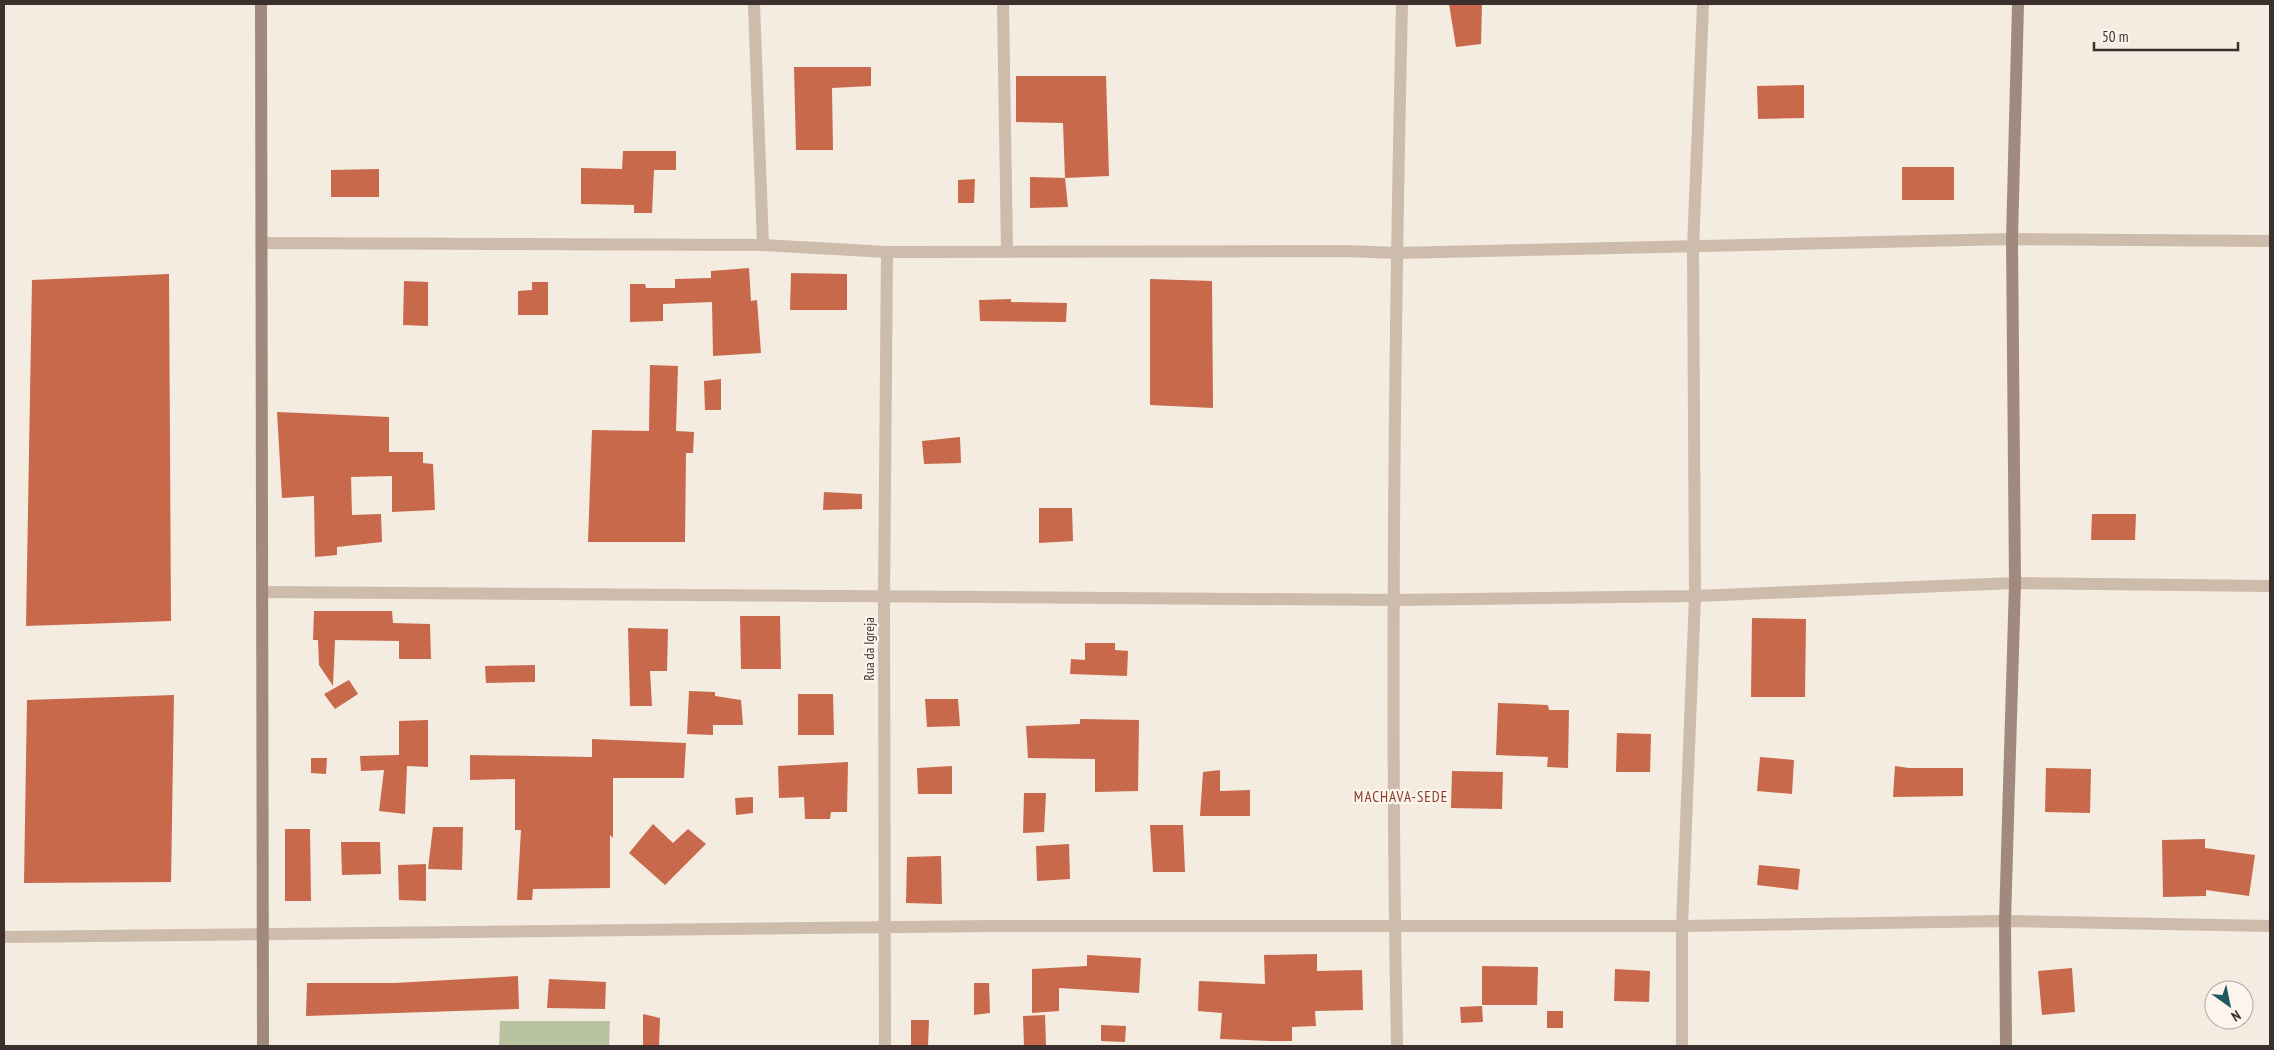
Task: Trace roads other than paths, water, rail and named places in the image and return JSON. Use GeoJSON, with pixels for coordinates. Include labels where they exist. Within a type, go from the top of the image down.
{"type":"FeatureCollection","features":[{"type":"Feature","properties":{"kind":"street"},"geometry":{"type":"LineString","coordinates":[[260,4],[263,1046]]}},
{"type":"Feature","properties":{"kind":"street"},"geometry":{"type":"LineString","coordinates":[[754,4],[763,245]]}},
{"type":"Feature","properties":{"kind":"street"},"geometry":{"type":"LineString","coordinates":[[1003,4],[1007,251]]}},
{"type":"Feature","properties":{"kind":"street"},"geometry":{"type":"LineString","coordinates":[[1397,1046],[1395,924],[1396,253],[1402,4]]}},
{"type":"Feature","properties":{"kind":"street"},"geometry":{"type":"LineString","coordinates":[[1682,1046],[1682,926],[1695,596],[1694,248],[1703,4]]}},
{"type":"Feature","properties":{"kind":"street"},"geometry":{"type":"LineString","coordinates":[[2006,1046],[2005,921],[2016,583],[2012,239],[2018,4]]}},
{"type":"Feature","properties":{"kind":"street"},"geometry":{"type":"LineString","coordinates":[[262,243],[763,245],[886,252],[1326,251],[1396,253],[1694,248],[2012,239],[2270,241]]}},
{"type":"Feature","properties":{"kind":"street","name":"Rua da Igreja"},"geometry":{"type":"LineString","coordinates":[[885,1046],[884,597],[886,252]]}},
{"type":"Feature","properties":{"kind":"street"},"geometry":{"type":"LineString","coordinates":[[263,592],[1395,600],[1695,596],[2016,583],[2270,586]]}},
{"type":"Feature","properties":{"kind":"street"},"geometry":{"type":"LineString","coordinates":[[4,937],[1395,924],[1682,926],[2005,921],[2270,926]]}},
{"type":"Feature","properties":{"kind":"district","name":"MACHAVA-SEDE"},"geometry":{"type":"Point","coordinates":[1401,796]}}]}
